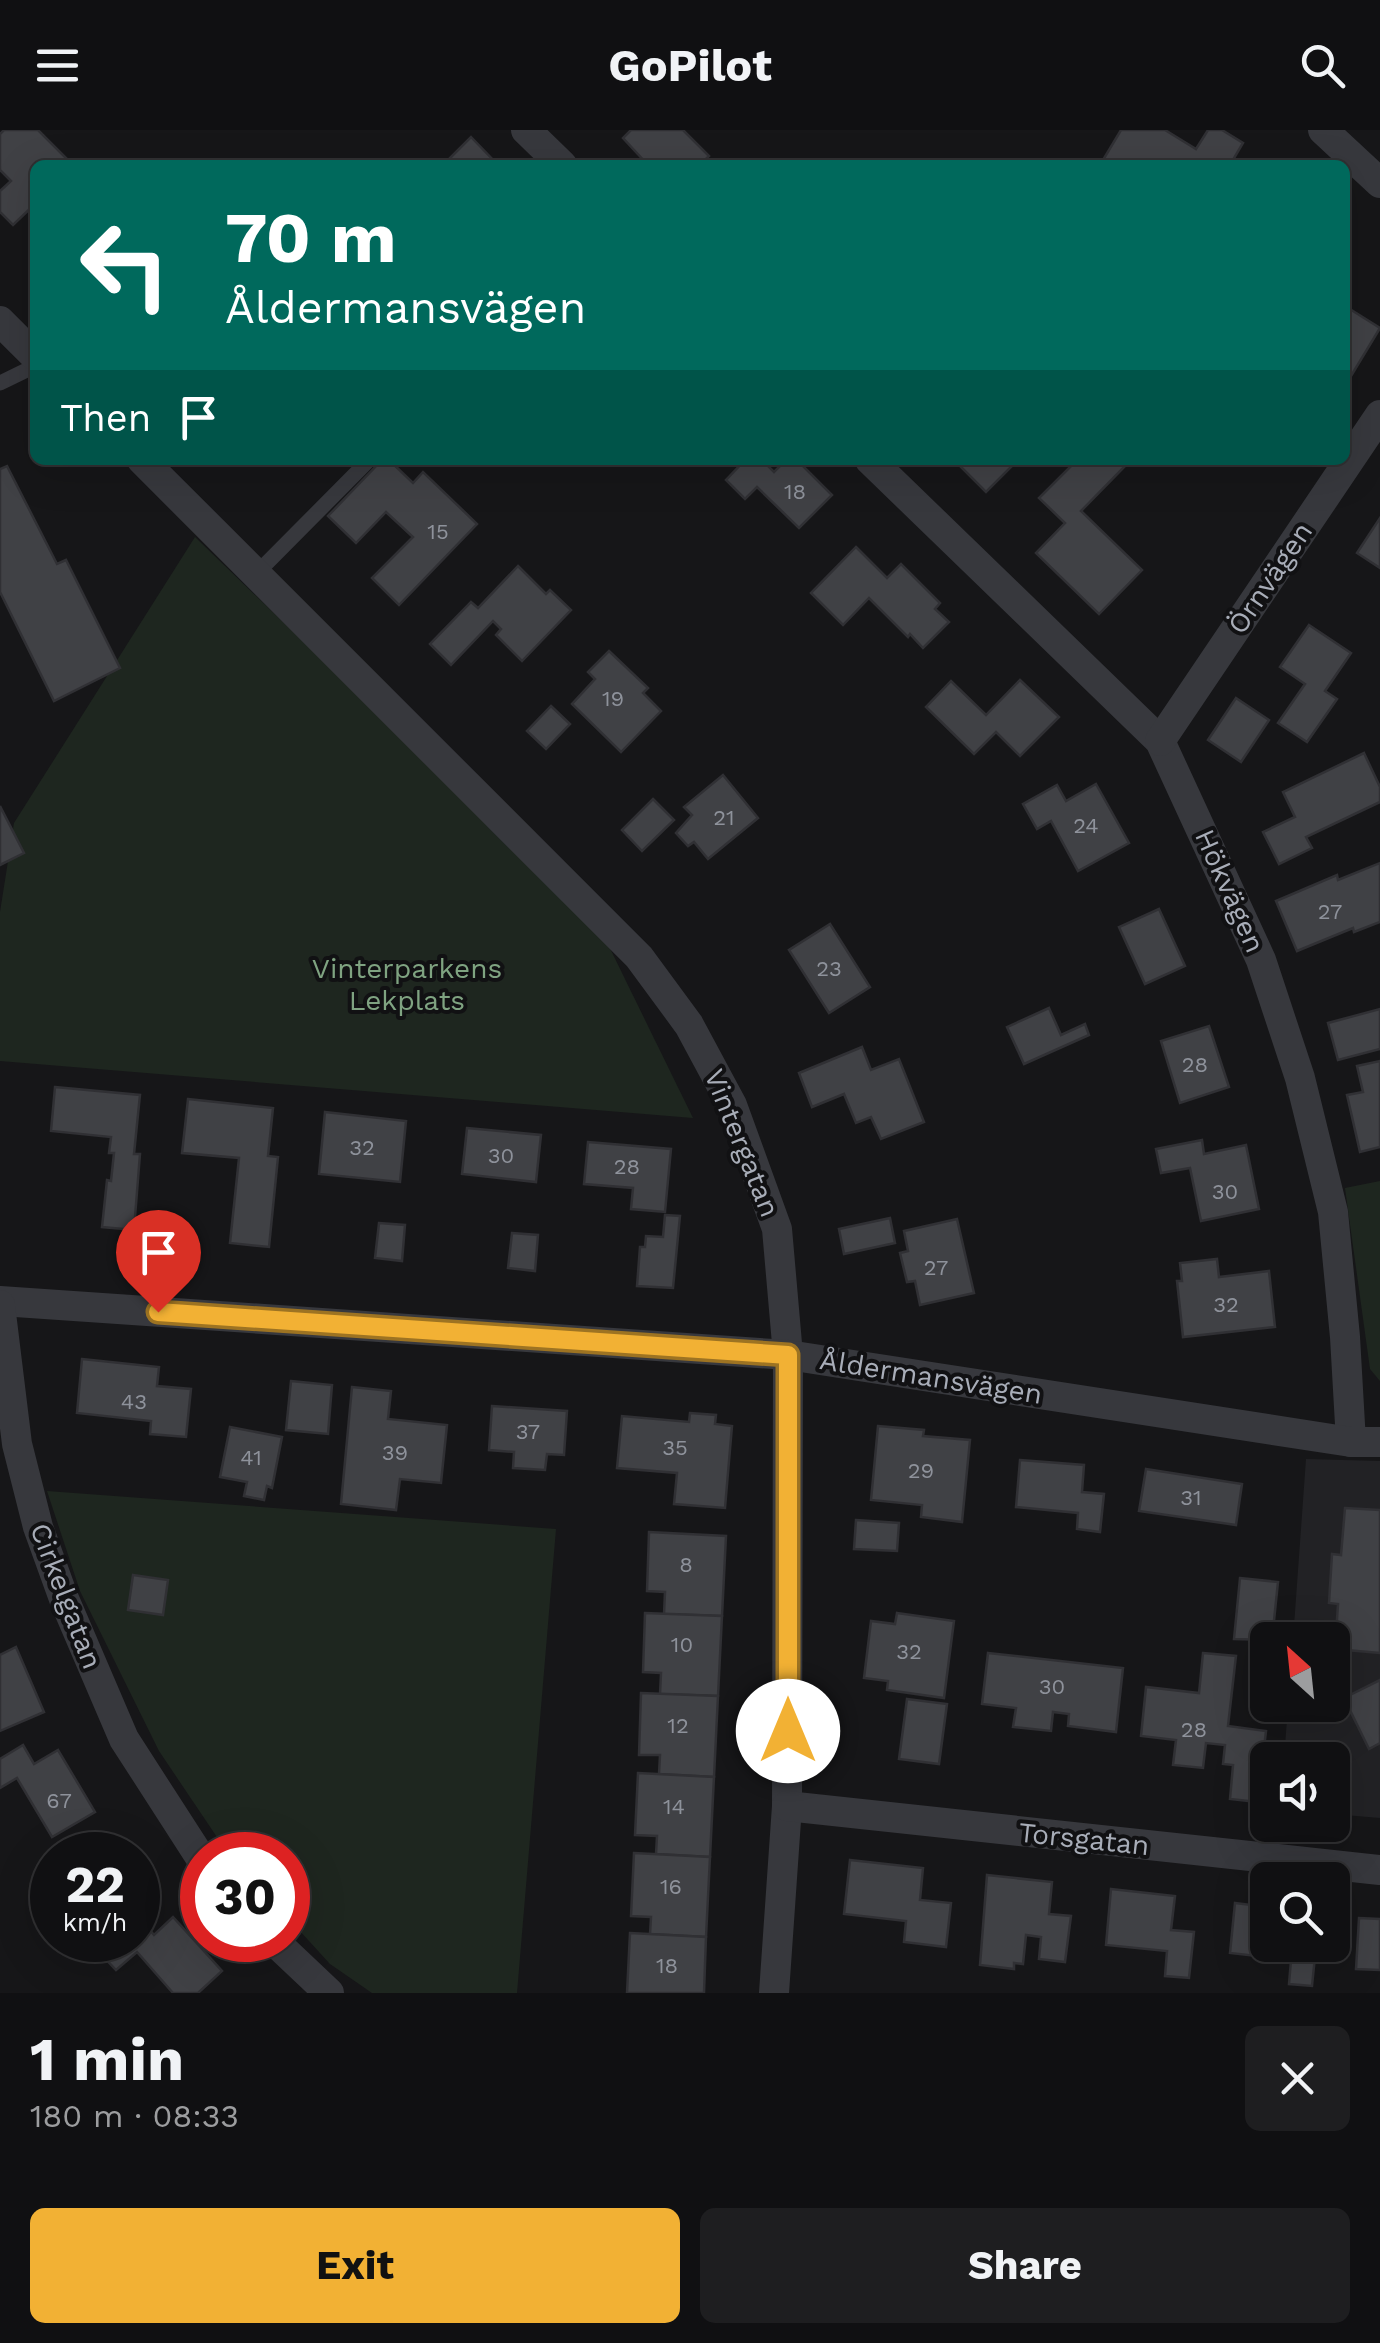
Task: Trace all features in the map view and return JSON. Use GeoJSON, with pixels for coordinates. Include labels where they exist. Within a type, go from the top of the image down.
{"type":"FeatureCollection","features":[{"type":"Feature","properties":{"kind":"street"},"geometry":{"type":"LineString","coordinates":[[526,130],[557,160]]}},
{"type":"Feature","properties":{"kind":"street"},"geometry":{"type":"LineString","coordinates":[[1323,130],[1380,183]]}},
{"type":"Feature","properties":{"kind":"street"},"geometry":{"type":"LineString","coordinates":[[0,321],[30,351]]}},
{"type":"Feature","properties":{"kind":"street","name":"Örnvägen"},"geometry":{"type":"LineString","coordinates":[[1350,459],[1380,415]]}},
{"type":"Feature","properties":{"kind":"street","name":"Vintergatan"},"geometry":{"type":"LineString","coordinates":[[147,465],[639,957],[689,1025],[732,1105],[777,1229],[788,1355],[788,1806],[774,1993]]}},
{"type":"Feature","properties":{"kind":"street","name":"Hökvägen"},"geometry":{"type":"LineString","coordinates":[[875,465],[1160,741],[1261,960],[1300,1078],[1333,1212],[1346,1337],[1366,1442]]}},
{"type":"Feature","properties":{"kind":"street","name":"Örnvägen"},"geometry":{"type":"LineString","coordinates":[[1160,741],[1346,465]]}},
{"type":"Feature","properties":{"kind":"street","name":"Åldermansvägen"},"geometry":{"type":"LineString","coordinates":[[0,1303],[788,1355],[1366,1442]]}},
{"type":"Feature","properties":{"kind":"street","name":"Cirkelgatan"},"geometry":{"type":"LineString","coordinates":[[0,1303],[17,1444],[38,1527],[64,1599],[124,1738],[184,1832]]}},
{"type":"Feature","properties":{"kind":"street","name":"Torsgatan"},"geometry":{"type":"LineString","coordinates":[[788,1806],[1380,1870]]}},
{"type":"Feature","properties":{"kind":"street"},"geometry":{"type":"LineString","coordinates":[[296,1962],[329,1993]]}},
{"type":"Feature","properties":{"kind":"lane"},"geometry":{"type":"LineString","coordinates":[[0,384],[30,369]]}},
{"type":"Feature","properties":{"kind":"lane"},"geometry":{"type":"LineString","coordinates":[[257,573],[364,465]]}},
{"type":"Feature","properties":{"kind":"shaded area"},"geometry":{"type":"Polygon","coordinates":[[[1306,1459],[1380,1461],[1380,1818],[1350,1815],[1350,1742],[1285,1742],[1287,1722],[1350,1722],[1350,1622],[1294,1622],[1306,1459]]]}},
{"type":"Feature","properties":{"kind":"green space","name":"Vinterparkens Lekplats"},"geometry":{"type":"Polygon","coordinates":[[[195,537],[600,928],[693,1118],[0,1061],[0,912],[14,823],[195,537]]]}},
{"type":"Feature","properties":{"kind":"green space"},"geometry":{"type":"Polygon","coordinates":[[[1380,1181],[1380,1381],[1370,1369],[1345,1188],[1380,1181]]]}},
{"type":"Feature","properties":{"kind":"green space"},"geometry":{"type":"Polygon","coordinates":[[[47,1491],[556,1529],[517,1993],[372,1993],[330,1964],[310,1942],[310,1832],[214,1832],[159,1751],[80,1591],[47,1491]]]}},
{"type":"Feature","properties":{"kind":"building"},"geometry":{"type":"Polygon","coordinates":[[[4,130],[38,130],[68,160],[30,160],[30,209],[13,225],[0,212],[0,191],[11,181],[0,170],[0,134],[4,130]]]}},
{"type":"Feature","properties":{"kind":"building"},"geometry":{"type":"Polygon","coordinates":[[[631,130],[683,130],[709,156],[705,160],[643,160],[623,138],[631,130]]]}},
{"type":"Feature","properties":{"kind":"building"},"geometry":{"type":"Polygon","coordinates":[[[1121,130],[1165,130],[1196,149],[1208,130],[1222,130],[1243,143],[1233,160],[1103,160],[1121,130]]]}},
{"type":"Feature","properties":{"kind":"building"},"geometry":{"type":"Polygon","coordinates":[[[471,137],[493,160],[448,160],[471,137]]]}},
{"type":"Feature","properties":{"kind":"building"},"geometry":{"type":"Polygon","coordinates":[[[1350,309],[1380,328],[1350,378],[1350,309]]]}},
{"type":"Feature","properties":{"kind":"building"},"geometry":{"type":"Polygon","coordinates":[[[377,465],[394,465],[413,483],[423,472],[477,524],[399,605],[372,578],[413,537],[386,512],[356,543],[328,516],[377,465]]]}},
{"type":"Feature","properties":{"kind":"building"},"geometry":{"type":"Polygon","coordinates":[[[740,465],[767,465],[774,472],[781,465],[802,465],[832,495],[799,528],[757,487],[745,499],[726,480],[740,465]]]}},
{"type":"Feature","properties":{"kind":"building"},"geometry":{"type":"Polygon","coordinates":[[[959,465],[1013,465],[986,492],[959,465]]]}},
{"type":"Feature","properties":{"kind":"building"},"geometry":{"type":"Polygon","coordinates":[[[1072,465],[1126,465],[1081,511],[1142,570],[1099,614],[1036,553],[1065,523],[1039,498],[1072,465]]]}},
{"type":"Feature","properties":{"kind":"building"},"geometry":{"type":"Polygon","coordinates":[[[7,466],[57,564],[66,560],[120,668],[54,701],[0,592],[0,469],[7,466]]]}},
{"type":"Feature","properties":{"kind":"building"},"geometry":{"type":"Polygon","coordinates":[[[1380,518],[1380,568],[1357,553],[1380,518]]]}},
{"type":"Feature","properties":{"kind":"building"},"geometry":{"type":"Polygon","coordinates":[[[856,547],[887,578],[901,564],[940,603],[935,609],[949,622],[923,648],[869,598],[843,625],[811,593],[856,547]]]}},
{"type":"Feature","properties":{"kind":"building"},"geometry":{"type":"Polygon","coordinates":[[[518,566],[546,594],[550,590],[571,610],[522,661],[496,635],[501,629],[493,621],[451,665],[430,644],[471,602],[478,608],[518,566]]]}},
{"type":"Feature","properties":{"kind":"building"},"geometry":{"type":"Polygon","coordinates":[[[1309,625],[1351,653],[1325,691],[1337,699],[1307,742],[1278,723],[1305,684],[1280,667],[1309,625]]]}},
{"type":"Feature","properties":{"kind":"building"},"geometry":{"type":"Polygon","coordinates":[[[609,651],[648,688],[643,693],[661,711],[621,752],[572,704],[595,679],[588,672],[609,651]]]}},
{"type":"Feature","properties":{"kind":"building"},"geometry":{"type":"Polygon","coordinates":[[[1020,680],[1059,717],[1020,756],[996,732],[974,754],[926,707],[951,681],[986,715],[1020,680]]]}},
{"type":"Feature","properties":{"kind":"building"},"geometry":{"type":"Polygon","coordinates":[[[1236,698],[1269,720],[1241,762],[1208,740],[1236,698]]]}},
{"type":"Feature","properties":{"kind":"building"},"geometry":{"type":"Polygon","coordinates":[[[551,706],[570,724],[546,749],[527,731],[551,706]]]}},
{"type":"Feature","properties":{"kind":"building"},"geometry":{"type":"Polygon","coordinates":[[[1364,753],[1380,787],[1380,802],[1306,837],[1312,848],[1279,864],[1263,832],[1295,817],[1283,792],[1364,753]]]}},
{"type":"Feature","properties":{"kind":"building"},"geometry":{"type":"Polygon","coordinates":[[[723,775],[758,818],[708,859],[694,842],[688,846],[676,833],[692,815],[684,807],[723,775]]]}},
{"type":"Feature","properties":{"kind":"building"},"geometry":{"type":"Polygon","coordinates":[[[1096,784],[1129,843],[1078,871],[1051,821],[1037,829],[1023,804],[1057,785],[1066,801],[1096,784]]]}},
{"type":"Feature","properties":{"kind":"building"},"geometry":{"type":"Polygon","coordinates":[[[653,799],[674,820],[642,851],[622,830],[653,799]]]}},
{"type":"Feature","properties":{"kind":"building"},"geometry":{"type":"Polygon","coordinates":[[[0,806],[24,853],[0,865],[0,806]]]}},
{"type":"Feature","properties":{"kind":"building"},"geometry":{"type":"Polygon","coordinates":[[[1380,863],[1380,922],[1354,932],[1353,928],[1297,951],[1276,901],[1337,875],[1338,880],[1380,863]]]}},
{"type":"Feature","properties":{"kind":"building"},"geometry":{"type":"Polygon","coordinates":[[[1159,909],[1185,966],[1145,984],[1119,927],[1159,909]]]}},
{"type":"Feature","properties":{"kind":"building"},"geometry":{"type":"Polygon","coordinates":[[[830,924],[870,987],[829,1013],[789,950],[830,924]]]}},
{"type":"Feature","properties":{"kind":"building"},"geometry":{"type":"Polygon","coordinates":[[[1049,1008],[1061,1035],[1085,1024],[1089,1035],[1024,1064],[1007,1027],[1049,1008]]]}},
{"type":"Feature","properties":{"kind":"building"},"geometry":{"type":"Polygon","coordinates":[[[1380,1009],[1380,1049],[1338,1060],[1328,1023],[1380,1009]]]}},
{"type":"Feature","properties":{"kind":"building"},"geometry":{"type":"Polygon","coordinates":[[[1209,1026],[1229,1087],[1180,1103],[1161,1041],[1209,1026]]]}},
{"type":"Feature","properties":{"kind":"building"},"geometry":{"type":"Polygon","coordinates":[[[862,1047],[871,1070],[899,1059],[924,1122],[881,1139],[871,1117],[856,1123],[844,1094],[812,1107],[799,1073],[862,1047]]]}},
{"type":"Feature","properties":{"kind":"building"},"geometry":{"type":"Polygon","coordinates":[[[1380,1061],[1380,1147],[1360,1152],[1347,1095],[1363,1092],[1357,1066],[1380,1061]]]}},
{"type":"Feature","properties":{"kind":"building"},"geometry":{"type":"Polygon","coordinates":[[[55,1087],[140,1095],[134,1154],[140,1154],[134,1230],[102,1227],[114,1153],[109,1153],[111,1137],[51,1131],[55,1087]]]}},
{"type":"Feature","properties":{"kind":"building"},"geometry":{"type":"Polygon","coordinates":[[[188,1099],[273,1108],[268,1156],[278,1157],[269,1247],[230,1243],[239,1158],[182,1153],[188,1099]]]}},
{"type":"Feature","properties":{"kind":"building"},"geometry":{"type":"Polygon","coordinates":[[[325,1112],[406,1121],[400,1182],[319,1174],[325,1112]]]}},
{"type":"Feature","properties":{"kind":"building"},"geometry":{"type":"Polygon","coordinates":[[[467,1128],[541,1135],[536,1182],[462,1174],[467,1128]]]}},
{"type":"Feature","properties":{"kind":"building"},"geometry":{"type":"Polygon","coordinates":[[[1202,1140],[1204,1154],[1246,1145],[1259,1209],[1201,1221],[1190,1168],[1161,1173],[1156,1149],[1202,1140]]]}},
{"type":"Feature","properties":{"kind":"building"},"geometry":{"type":"Polygon","coordinates":[[[588,1142],[671,1149],[665,1212],[631,1209],[633,1188],[584,1184],[588,1142]]]}},
{"type":"Feature","properties":{"kind":"building"},"geometry":{"type":"Polygon","coordinates":[[[665,1215],[680,1216],[673,1288],[637,1286],[640,1247],[645,1247],[646,1236],[663,1237],[665,1215]]]}},
{"type":"Feature","properties":{"kind":"building"},"geometry":{"type":"Polygon","coordinates":[[[890,1218],[895,1243],[844,1254],[839,1229],[890,1218]]]}},
{"type":"Feature","properties":{"kind":"building"},"geometry":{"type":"Polygon","coordinates":[[[957,1219],[974,1293],[920,1305],[915,1281],[907,1282],[900,1253],[908,1251],[904,1231],[957,1219]]]}},
{"type":"Feature","properties":{"kind":"building"},"geometry":{"type":"Polygon","coordinates":[[[379,1223],[405,1225],[402,1261],[375,1258],[379,1223]]]}},
{"type":"Feature","properties":{"kind":"building"},"geometry":{"type":"Polygon","coordinates":[[[512,1233],[538,1235],[535,1271],[508,1268],[512,1233]]]}},
{"type":"Feature","properties":{"kind":"building"},"geometry":{"type":"Polygon","coordinates":[[[1217,1259],[1219,1277],[1269,1271],[1275,1327],[1183,1337],[1177,1281],[1182,1281],[1180,1263],[1217,1259]]]}},
{"type":"Feature","properties":{"kind":"building"},"geometry":{"type":"Polygon","coordinates":[[[82,1359],[159,1367],[157,1386],[191,1389],[186,1437],[150,1434],[151,1421],[77,1413],[82,1359]]]}},
{"type":"Feature","properties":{"kind":"building"},"geometry":{"type":"Polygon","coordinates":[[[291,1381],[332,1385],[328,1434],[286,1430],[291,1381]]]}},
{"type":"Feature","properties":{"kind":"building"},"geometry":{"type":"Polygon","coordinates":[[[352,1387],[391,1391],[388,1419],[447,1425],[441,1483],[400,1479],[396,1510],[341,1504],[352,1387]]]}},
{"type":"Feature","properties":{"kind":"building"},"geometry":{"type":"Polygon","coordinates":[[[492,1406],[567,1411],[564,1455],[547,1454],[545,1470],[513,1468],[514,1452],[489,1450],[492,1406]]]}},
{"type":"Feature","properties":{"kind":"building"},"geometry":{"type":"Polygon","coordinates":[[[690,1413],[716,1415],[715,1424],[732,1426],[725,1508],[674,1504],[677,1473],[617,1468],[622,1416],[689,1422],[690,1413]]]}},
{"type":"Feature","properties":{"kind":"building"},"geometry":{"type":"Polygon","coordinates":[[[878,1426],[924,1430],[923,1436],[970,1440],[962,1522],[921,1517],[922,1505],[871,1500],[878,1426]]]}},
{"type":"Feature","properties":{"kind":"building"},"geometry":{"type":"Polygon","coordinates":[[[230,1427],[282,1437],[272,1488],[267,1486],[264,1500],[244,1496],[247,1482],[220,1477],[230,1427]]]}},
{"type":"Feature","properties":{"kind":"building"},"geometry":{"type":"Polygon","coordinates":[[[1020,1460],[1084,1465],[1082,1492],[1104,1494],[1100,1532],[1077,1529],[1078,1513],[1016,1507],[1020,1460]]]}},
{"type":"Feature","properties":{"kind":"building"},"geometry":{"type":"Polygon","coordinates":[[[1146,1469],[1242,1484],[1236,1525],[1139,1511],[1146,1469]]]}},
{"type":"Feature","properties":{"kind":"building"},"geometry":{"type":"Polygon","coordinates":[[[1345,1508],[1380,1510],[1380,1653],[1350,1650],[1350,1622],[1337,1622],[1338,1604],[1329,1603],[1332,1554],[1341,1555],[1345,1508]]]}},
{"type":"Feature","properties":{"kind":"building"},"geometry":{"type":"Polygon","coordinates":[[[856,1520],[899,1523],[897,1551],[854,1549],[856,1520]]]}},
{"type":"Feature","properties":{"kind":"building"},"geometry":{"type":"Polygon","coordinates":[[[649,1532],[726,1536],[722,1616],[664,1614],[665,1592],[647,1591],[649,1532]]]}},
{"type":"Feature","properties":{"kind":"building"},"geometry":{"type":"Polygon","coordinates":[[[133,1575],[168,1580],[163,1615],[128,1610],[133,1575]]]}},
{"type":"Feature","properties":{"kind":"building"},"geometry":{"type":"Polygon","coordinates":[[[1240,1578],[1278,1582],[1274,1622],[1250,1622],[1250,1639],[1234,1639],[1240,1578]]]}},
{"type":"Feature","properties":{"kind":"building"},"geometry":{"type":"Polygon","coordinates":[[[645,1613],[722,1616],[718,1696],[660,1694],[661,1673],[643,1672],[645,1613]]]}},
{"type":"Feature","properties":{"kind":"building"},"geometry":{"type":"Polygon","coordinates":[[[897,1613],[954,1621],[944,1698],[887,1690],[888,1681],[864,1678],[871,1621],[895,1624],[897,1613]]]}},
{"type":"Feature","properties":{"kind":"building"},"geometry":{"type":"Polygon","coordinates":[[[16,1647],[44,1712],[0,1731],[0,1655],[16,1647]]]}},
{"type":"Feature","properties":{"kind":"building"},"geometry":{"type":"Polygon","coordinates":[[[988,1653],[1123,1668],[1116,1732],[1068,1726],[1069,1714],[1053,1712],[1051,1731],[1013,1727],[1016,1708],[982,1704],[988,1653]]]}},
{"type":"Feature","properties":{"kind":"building"},"geometry":{"type":"Polygon","coordinates":[[[1203,1653],[1236,1656],[1228,1726],[1266,1731],[1265,1742],[1250,1742],[1250,1801],[1230,1799],[1233,1765],[1223,1764],[1225,1745],[1206,1743],[1203,1768],[1173,1765],[1176,1740],[1141,1736],[1146,1687],[1199,1693],[1203,1653]]]}},
{"type":"Feature","properties":{"kind":"building"},"geometry":{"type":"Polygon","coordinates":[[[1380,1680],[1380,1743],[1369,1749],[1350,1710],[1350,1695],[1380,1680]]]}},
{"type":"Feature","properties":{"kind":"building"},"geometry":{"type":"Polygon","coordinates":[[[641,1693],[718,1696],[714,1777],[659,1774],[660,1755],[639,1755],[641,1693]]]}},
{"type":"Feature","properties":{"kind":"building"},"geometry":{"type":"Polygon","coordinates":[[[907,1699],[947,1704],[939,1764],[899,1759],[907,1699]]]}},
{"type":"Feature","properties":{"kind":"building"},"geometry":{"type":"Polygon","coordinates":[[[23,1745],[34,1764],[58,1750],[95,1812],[61,1832],[49,1832],[17,1778],[0,1788],[0,1759],[23,1745]]]}},
{"type":"Feature","properties":{"kind":"building"},"geometry":{"type":"Polygon","coordinates":[[[638,1773],[714,1777],[710,1857],[656,1854],[657,1836],[635,1835],[638,1773]]]}},
{"type":"Feature","properties":{"kind":"building"},"geometry":{"type":"Polygon","coordinates":[[[634,1853],[710,1857],[706,1937],[650,1934],[651,1917],[631,1916],[634,1853]]]}},
{"type":"Feature","properties":{"kind":"building"},"geometry":{"type":"Polygon","coordinates":[[[850,1860],[923,1868],[920,1900],[951,1903],[946,1947],[904,1942],[906,1921],[844,1914],[850,1860]]]}},
{"type":"Feature","properties":{"kind":"building"},"geometry":{"type":"Polygon","coordinates":[[[987,1875],[1052,1882],[1049,1914],[1071,1916],[1065,1962],[1039,1959],[1041,1937],[1026,1935],[1023,1964],[1014,1963],[1014,1969],[980,1965],[987,1875]]]}},
{"type":"Feature","properties":{"kind":"building"},"geometry":{"type":"Polygon","coordinates":[[[1111,1889],[1175,1896],[1171,1930],[1194,1932],[1189,1978],[1165,1976],[1167,1951],[1106,1945],[1111,1889]]]}},
{"type":"Feature","properties":{"kind":"building"},"geometry":{"type":"Polygon","coordinates":[[[1235,1903],[1250,1905],[1250,1955],[1230,1953],[1235,1903]]]}},
{"type":"Feature","properties":{"kind":"building"},"geometry":{"type":"Polygon","coordinates":[[[173,1917],[180,1925],[180,1962],[214,1962],[222,1971],[198,1993],[173,1993],[146,1962],[160,1962],[160,1929],[173,1917]]]}},
{"type":"Feature","properties":{"kind":"building"},"geometry":{"type":"Polygon","coordinates":[[[1359,1918],[1380,1919],[1380,1970],[1356,1969],[1359,1918]]]}},
{"type":"Feature","properties":{"kind":"building"},"geometry":{"type":"Polygon","coordinates":[[[630,1933],[706,1937],[704,1993],[627,1993],[630,1933]]]}},
{"type":"Feature","properties":{"kind":"building"},"geometry":{"type":"Polygon","coordinates":[[[108,1962],[125,1962],[116,1970],[108,1962]]]}},
{"type":"Feature","properties":{"kind":"building"},"geometry":{"type":"Polygon","coordinates":[[[1291,1962],[1314,1962],[1312,1986],[1289,1984],[1291,1962]]]}},
{"type":"Feature","properties":{"kind":"route"},"geometry":{"type":"LineString","coordinates":[[158,1312],[788,1355],[788,1731]]}}]}
